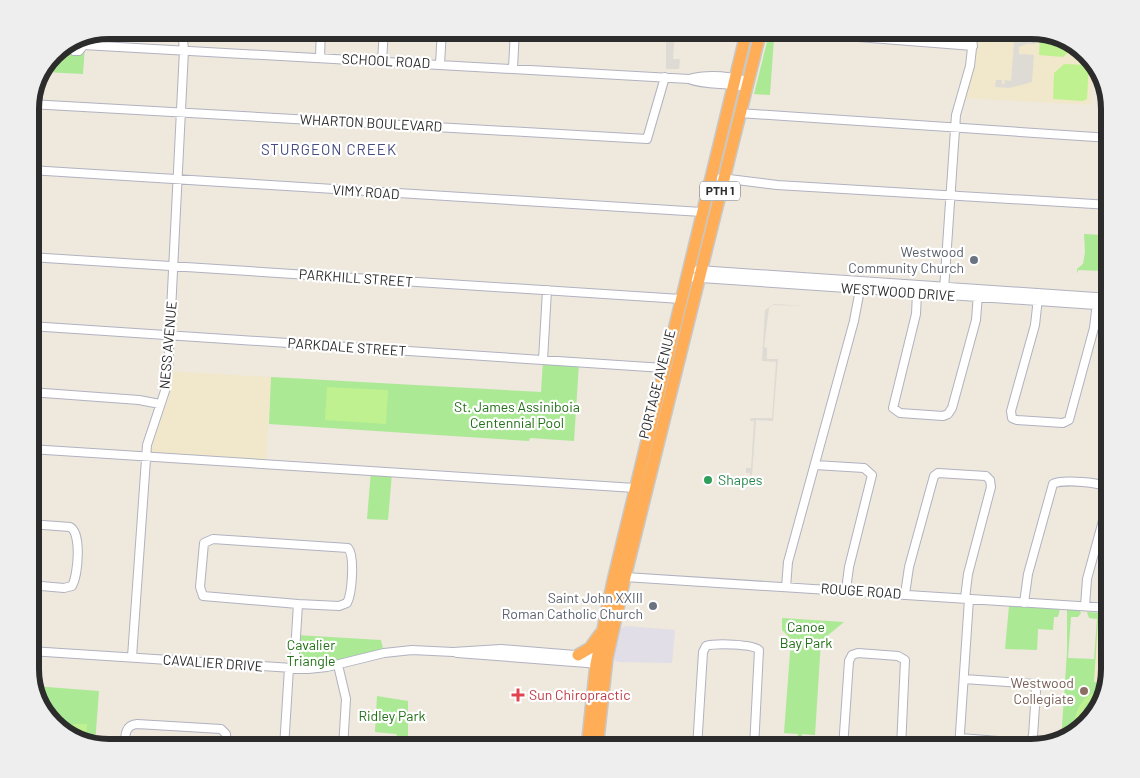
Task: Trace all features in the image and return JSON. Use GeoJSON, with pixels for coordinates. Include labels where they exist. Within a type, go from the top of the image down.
{"type":"FeatureCollection","features":[{"type":"Feature","properties":{"kind":"highway","name":"PORTAGE AVENUE"},"geometry":{"type":"LineString","coordinates":[[589,739],[602,661],[622,590],[619,572],[635,488],[681,299],[693,274],[702,212],[745,39]]}},
{"type":"Feature","properties":{"kind":"highway","name":"PORTAGE AVENUE"},"geometry":{"type":"LineString","coordinates":[[598,739],[604,628],[693,274],[723,178],[746,84],[761,39]]}},
{"type":"Feature","properties":{"kind":"highway"},"geometry":{"type":"LineString","coordinates":[[578,656],[590,648],[604,628]]}},
{"type":"Feature","properties":{"kind":"street","name":"NESS AVENUE"},"geometry":{"type":"LineString","coordinates":[[132,657],[146,457],[150,430],[168,377],[176,180],[184,50],[183,39]]}},
{"type":"Feature","properties":{"kind":"street"},"geometry":{"type":"LineString","coordinates":[[320,57],[321,39]]}},
{"type":"Feature","properties":{"kind":"street"},"geometry":{"type":"LineString","coordinates":[[382,61],[383,39]]}},
{"type":"Feature","properties":{"kind":"street"},"geometry":{"type":"LineString","coordinates":[[440,64],[441,39]]}},
{"type":"Feature","properties":{"kind":"street"},"geometry":{"type":"LineString","coordinates":[[513,68],[515,39]]}},
{"type":"Feature","properties":{"kind":"street"},"geometry":{"type":"LineString","coordinates":[[875,39],[973,46]]}},
{"type":"Feature","properties":{"kind":"street"},"geometry":{"type":"LineString","coordinates":[[944,295],[957,106],[968,75],[973,39]]}},
{"type":"Feature","properties":{"kind":"street","name":"SCHOOL ROAD"},"geometry":{"type":"LineString","coordinates":[[85,43],[665,78],[689,79],[699,76],[746,84]]}},
{"type":"Feature","properties":{"kind":"street","name":"SCHOOL ROAD"},"geometry":{"type":"LineString","coordinates":[[74,49],[76,51],[81,50],[83,44]]}},
{"type":"Feature","properties":{"kind":"street","name":"WHARTON BOULEVARD"},"geometry":{"type":"LineString","coordinates":[[39,105],[647,139],[665,78]]}},
{"type":"Feature","properties":{"kind":"street"},"geometry":{"type":"LineString","coordinates":[[739,113],[1101,137]]}},
{"type":"Feature","properties":{"kind":"street","name":"VIMY ROAD"},"geometry":{"type":"LineString","coordinates":[[39,171],[702,212]]}},
{"type":"Feature","properties":{"kind":"street"},"geometry":{"type":"LineString","coordinates":[[710,178],[786,185],[1101,205]]}},
{"type":"Feature","properties":{"kind":"street","name":"PARKHILL STREET"},"geometry":{"type":"LineString","coordinates":[[39,258],[681,299]]}},
{"type":"Feature","properties":{"kind":"street","name":"WESTWOOD DRIVE"},"geometry":{"type":"LineString","coordinates":[[693,274],[861,285],[944,287],[1038,293],[1101,303]]}},
{"type":"Feature","properties":{"kind":"street"},"geometry":{"type":"LineString","coordinates":[[786,587],[788,562],[856,314],[861,285]]}},
{"type":"Feature","properties":{"kind":"street","name":"WESTWOOD DRIVE"},"geometry":{"type":"LineString","coordinates":[[861,285],[917,293],[1037,302],[1101,301]]}},
{"type":"Feature","properties":{"kind":"street"},"geometry":{"type":"LineString","coordinates":[[917,293],[915,318],[892,404],[893,410],[900,413],[943,416],[950,412],[976,320],[979,289]]}},
{"type":"Feature","properties":{"kind":"street"},"geometry":{"type":"LineString","coordinates":[[543,360],[547,290]]}},
{"type":"Feature","properties":{"kind":"street"},"geometry":{"type":"LineString","coordinates":[[1038,293],[1035,325],[1011,413],[1013,419],[1019,421],[1063,423],[1069,420],[1094,328],[1097,302]]}},
{"type":"Feature","properties":{"kind":"street","name":"PARKDALE STREET"},"geometry":{"type":"LineString","coordinates":[[39,327],[664,368]]}},
{"type":"Feature","properties":{"kind":"street"},"geometry":{"type":"LineString","coordinates":[[39,393],[139,400],[160,404]]}},
{"type":"Feature","properties":{"kind":"street"},"geometry":{"type":"LineString","coordinates":[[39,450],[635,488]]}},
{"type":"Feature","properties":{"kind":"street"},"geometry":{"type":"LineString","coordinates":[[815,465],[864,468],[872,473],[872,480],[849,567],[846,590]]}},
{"type":"Feature","properties":{"kind":"street"},"geometry":{"type":"LineString","coordinates":[[905,594],[909,567],[934,476],[938,473],[986,476],[990,478],[991,487],[968,574],[960,738],[973,739]]}},
{"type":"Feature","properties":{"kind":"street"},"geometry":{"type":"LineString","coordinates":[[1024,602],[1028,574],[1053,484],[1061,481],[1101,484]]}},
{"type":"Feature","properties":{"kind":"street"},"geometry":{"type":"LineString","coordinates":[[39,525],[70,527],[77,534],[75,578],[72,586],[64,588],[39,586]]}},
{"type":"Feature","properties":{"kind":"street"},"geometry":{"type":"LineString","coordinates":[[1085,606],[1086,583],[1101,528]]}},
{"type":"Feature","properties":{"kind":"street"},"geometry":{"type":"LineString","coordinates":[[213,539],[348,548],[352,560],[350,596],[347,603],[340,606],[298,604],[203,596],[200,587],[204,543],[213,539]]}},
{"type":"Feature","properties":{"kind":"street","name":"ROUGE ROAD"},"geometry":{"type":"LineString","coordinates":[[619,572],[786,587],[1101,607]]}},
{"type":"Feature","properties":{"kind":"street"},"geometry":{"type":"LineString","coordinates":[[285,739],[298,604]]}},
{"type":"Feature","properties":{"kind":"street"},"geometry":{"type":"LineString","coordinates":[[698,739],[703,652],[706,646],[714,644],[753,646],[759,650],[754,739]]}},
{"type":"Feature","properties":{"kind":"street","name":"CAVALIER DRIVE"},"geometry":{"type":"LineString","coordinates":[[39,651],[316,669],[405,650],[453,652],[501,649],[578,656],[602,661]]}},
{"type":"Feature","properties":{"kind":"street","name":"CAVALIER DRIVE"},"geometry":{"type":"LineString","coordinates":[[453,652],[471,656],[602,661]]}},
{"type":"Feature","properties":{"kind":"street"},"geometry":{"type":"LineString","coordinates":[[844,739],[849,661],[852,655],[858,653],[898,656],[905,660],[901,739]]}},
{"type":"Feature","properties":{"kind":"street"},"geometry":{"type":"LineString","coordinates":[[338,665],[346,699],[344,739]]}},
{"type":"Feature","properties":{"kind":"street"},"geometry":{"type":"LineString","coordinates":[[964,679],[1034,684],[1036,691],[1031,739]]}},
{"type":"Feature","properties":{"kind":"street"},"geometry":{"type":"LineString","coordinates":[[126,739],[126,730],[134,724],[221,729],[226,734],[226,739]]}},
{"type":"Feature","properties":{"kind":"shaded area"},"geometry":{"type":"Polygon","coordinates":[[[666,39],[674,39],[673,59],[680,59],[679,69],[666,69],[666,39]]]}},
{"type":"Feature","properties":{"kind":"shaded area"},"geometry":{"type":"Polygon","coordinates":[[[972,39],[1031,39],[1054,42],[1077,56],[1093,77],[1091,105],[960,98],[972,39]]]}},
{"type":"Feature","properties":{"kind":"shaded area"},"geometry":{"type":"Polygon","coordinates":[[[1010,39],[1035,39],[1035,44],[1019,47],[1019,54],[1034,55],[1032,82],[1009,88],[995,87],[996,80],[1002,80],[1002,84],[1004,84],[1005,80],[1011,81],[1014,42],[1009,42],[1010,39]]]}},
{"type":"Feature","properties":{"kind":"shaded area"},"geometry":{"type":"Polygon","coordinates":[[[774,304],[807,306],[773,305],[769,308],[764,347],[767,348],[767,359],[778,359],[773,421],[756,420],[752,476],[750,473],[746,473],[746,468],[751,468],[754,421],[750,421],[751,418],[772,418],[776,362],[762,361],[765,310],[774,304]]]}},
{"type":"Feature","properties":{"kind":"shaded area"},"geometry":{"type":"Polygon","coordinates":[[[168,371],[271,377],[266,465],[146,457],[168,371]]]}},
{"type":"Feature","properties":{"kind":"shaded area"},"geometry":{"type":"Polygon","coordinates":[[[1099,607],[1101,607],[1101,678],[1099,687],[1094,700],[1084,715],[1066,730],[1095,661],[1099,607]]]}},
{"type":"Feature","properties":{"kind":"shaded area"},"geometry":{"type":"Polygon","coordinates":[[[626,626],[675,630],[672,663],[619,662],[607,658],[613,631],[626,626]]]}},
{"type":"Feature","properties":{"kind":"green space"},"geometry":{"type":"Polygon","coordinates":[[[768,39],[774,39],[770,95],[754,94],[768,39]]]}},
{"type":"Feature","properties":{"kind":"green space"},"geometry":{"type":"Polygon","coordinates":[[[1040,40],[1054,42],[1070,51],[1063,57],[1039,55],[1040,40]]]}},
{"type":"Feature","properties":{"kind":"green space"},"geometry":{"type":"Polygon","coordinates":[[[84,43],[83,74],[50,72],[59,59],[84,43]]]}},
{"type":"Feature","properties":{"kind":"green space"},"geometry":{"type":"Polygon","coordinates":[[[1064,64],[1085,65],[1089,70],[1087,99],[1083,101],[1053,99],[1054,73],[1064,64]]]}},
{"type":"Feature","properties":{"kind":"green space"},"geometry":{"type":"Polygon","coordinates":[[[1084,234],[1101,235],[1099,266],[1101,266],[1101,271],[1078,270],[1077,274],[1077,269],[1083,264],[1085,252],[1084,234]]]}},
{"type":"Feature","properties":{"kind":"green space","name":"St. James Assiniboia Centennial Pool"},"geometry":{"type":"Polygon","coordinates":[[[543,360],[579,363],[574,441],[530,438],[529,441],[269,424],[271,377],[541,392],[543,360]]]}},
{"type":"Feature","properties":{"kind":"green space"},"geometry":{"type":"Polygon","coordinates":[[[327,387],[388,390],[386,424],[325,420],[327,387]]]}},
{"type":"Feature","properties":{"kind":"green space"},"geometry":{"type":"Polygon","coordinates":[[[371,471],[392,473],[388,520],[367,519],[371,471]]]}},
{"type":"Feature","properties":{"kind":"green space"},"geometry":{"type":"Polygon","coordinates":[[[1009,606],[1060,609],[1058,617],[1054,617],[1053,630],[1038,629],[1037,650],[1005,649],[1009,606]]]}},
{"type":"Feature","properties":{"kind":"green space"},"geometry":{"type":"Polygon","coordinates":[[[1067,609],[1079,610],[1081,613],[1078,617],[1071,617],[1068,658],[1094,659],[1097,619],[1089,618],[1087,612],[1101,613],[1101,621],[1098,621],[1094,682],[1100,682],[1099,687],[1094,700],[1084,715],[1062,732],[1067,652],[1067,609]]]}},
{"type":"Feature","properties":{"kind":"green space","name":"Canoe Bay Park"},"geometry":{"type":"Polygon","coordinates":[[[782,618],[844,622],[821,641],[815,735],[802,734],[802,739],[798,739],[798,734],[784,733],[791,639],[782,630],[782,618]]]}},
{"type":"Feature","properties":{"kind":"green space","name":"Cavalier Triangle"},"geometry":{"type":"Polygon","coordinates":[[[296,635],[381,640],[384,653],[327,667],[294,668],[296,635]]]}},
{"type":"Feature","properties":{"kind":"green space"},"geometry":{"type":"Polygon","coordinates":[[[41,687],[99,691],[95,738],[78,732],[63,722],[48,704],[41,687]]]}},
{"type":"Feature","properties":{"kind":"green space"},"geometry":{"type":"Polygon","coordinates":[[[1096,692],[1094,699],[1088,703],[1082,718],[1074,724],[1080,705],[1089,695],[1096,692]]]}},
{"type":"Feature","properties":{"kind":"green space","name":"Ridley Park"},"geometry":{"type":"Polygon","coordinates":[[[377,696],[408,701],[408,737],[410,739],[399,739],[396,734],[375,732],[377,696]]]}},
{"type":"Feature","properties":{"kind":"green space"},"geometry":{"type":"Polygon","coordinates":[[[87,724],[86,735],[78,732],[69,726],[87,724]]]}},
{"type":"Feature","properties":{"kind":"place","name":"Westwood Community Church"},"geometry":{"type":"Point","coordinates":[974,260]}},
{"type":"Feature","properties":{"kind":"place","name":"Shapes"},"geometry":{"type":"Point","coordinates":[708,480]}},
{"type":"Feature","properties":{"kind":"place","name":"Saint John XXIII Roman Catholic Church"},"geometry":{"type":"Point","coordinates":[653,606]}},
{"type":"Feature","properties":{"kind":"place","name":"Westwood Collegiate"},"geometry":{"type":"Point","coordinates":[1084,691]}},
{"type":"Feature","properties":{"kind":"place","name":"Sun Chiropractic"},"geometry":{"type":"Point","coordinates":[518,695]}},
{"type":"Feature","properties":{"kind":"district","name":"STURGEON CREEK"},"geometry":{"type":"Point","coordinates":[329,150]}}]}
